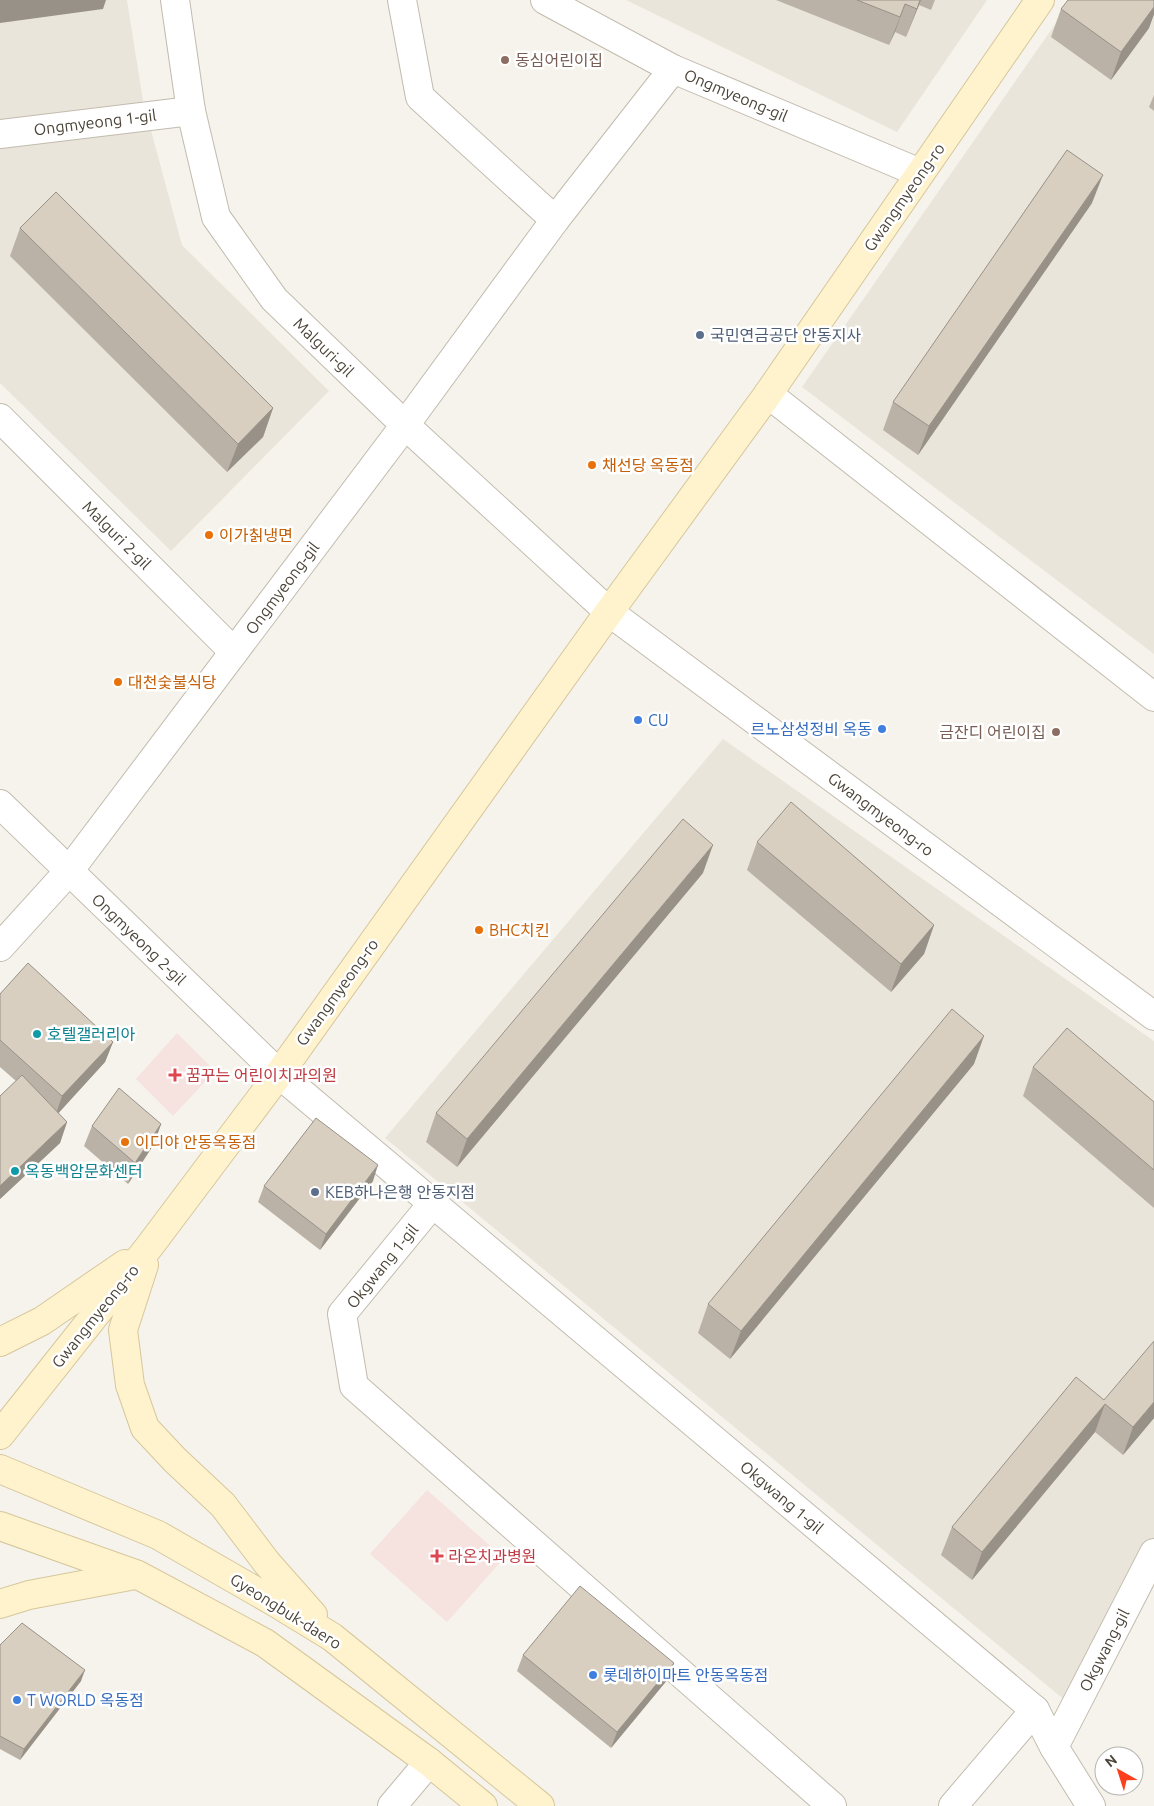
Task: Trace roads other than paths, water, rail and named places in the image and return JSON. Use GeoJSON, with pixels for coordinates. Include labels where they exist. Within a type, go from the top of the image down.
{"type":"FeatureCollection","features":[{"type":"Feature","properties":{"kind":"street","name":"Malguri-gil"},"geometry":{"type":"LineString","coordinates":[[175,0],[191,111],[216,217],[274,299],[405,424],[609,612]]}},
{"type":"Feature","properties":{"kind":"street"},"geometry":{"type":"LineString","coordinates":[[402,0],[420,96],[555,220]]}},
{"type":"Feature","properties":{"kind":"street"},"geometry":{"type":"LineString","coordinates":[[545,0],[673,69]]}},
{"type":"Feature","properties":{"kind":"street","name":"Gwangmyeong-ro"},"geometry":{"type":"LineString","coordinates":[[0,1435],[149,1247],[279,1074],[609,612],[768,394],[1040,0]]}},
{"type":"Feature","properties":{"kind":"street","name":"Ongmyeong-gil"},"geometry":{"type":"LineString","coordinates":[[0,947],[69,871],[405,424],[555,220],[673,69],[920,173]]}},
{"type":"Feature","properties":{"kind":"street","name":"Ongmyeong 1-gil"},"geometry":{"type":"LineString","coordinates":[[0,134],[191,111]]}},
{"type":"Feature","properties":{"kind":"street"},"geometry":{"type":"LineString","coordinates":[[768,394],[1154,697]]}},
{"type":"Feature","properties":{"kind":"street","name":"Malguri 2-gil"},"geometry":{"type":"LineString","coordinates":[[0,418],[234,652]]}},
{"type":"Feature","properties":{"kind":"street","name":"Gwangmyeong-ro"},"geometry":{"type":"LineString","coordinates":[[609,612],[1154,1016]]}},
{"type":"Feature","properties":{"kind":"street","name":"Ongmyeong 2-gil"},"geometry":{"type":"LineString","coordinates":[[0,804],[279,1074]]}},
{"type":"Feature","properties":{"kind":"street","name":"Okgwang 1-gil"},"geometry":{"type":"LineString","coordinates":[[279,1074],[1035,1710]]}},
{"type":"Feature","properties":{"kind":"street","name":"Okgwang 1-gil"},"geometry":{"type":"LineString","coordinates":[[433,1203],[342,1314],[354,1386],[832,1806]]}},
{"type":"Feature","properties":{"kind":"street"},"geometry":{"type":"LineString","coordinates":[[0,1342],[42,1321],[149,1247]]}},
{"type":"Feature","properties":{"kind":"street"},"geometry":{"type":"LineString","coordinates":[[149,1247],[123,1330],[130,1385],[145,1428],[175,1460],[223,1505],[267,1563],[332,1637]]}},
{"type":"Feature","properties":{"kind":"street","name":"Gyeongbuk-daero"},"geometry":{"type":"LineString","coordinates":[[0,1468],[158,1534],[332,1637],[540,1806]]}},
{"type":"Feature","properties":{"kind":"street"},"geometry":{"type":"LineString","coordinates":[[0,1526],[138,1575],[265,1643],[430,1762],[483,1806]]}},
{"type":"Feature","properties":{"kind":"street","name":"Okgwang-gil"},"geometry":{"type":"LineString","coordinates":[[1054,1747],[1154,1553]]}},
{"type":"Feature","properties":{"kind":"street"},"geometry":{"type":"LineString","coordinates":[[0,1604],[29,1595],[138,1575]]}},
{"type":"Feature","properties":{"kind":"street"},"geometry":{"type":"LineString","coordinates":[[953,1806],[1035,1710],[1054,1747],[1091,1806]]}},
{"type":"Feature","properties":{"kind":"street"},"geometry":{"type":"LineString","coordinates":[[392,1806],[430,1762]]}},
{"type":"Feature","properties":{"kind":"place","name":"동심어린이집"},"geometry":{"type":"Point","coordinates":[505,60]}},
{"type":"Feature","properties":{"kind":"place","name":"국민연금공단 안동지사"},"geometry":{"type":"Point","coordinates":[700,335]}},
{"type":"Feature","properties":{"kind":"place","name":"채선당 옥동점"},"geometry":{"type":"Point","coordinates":[592,465]}},
{"type":"Feature","properties":{"kind":"place","name":"이가칡냉면"},"geometry":{"type":"Point","coordinates":[209,535]}},
{"type":"Feature","properties":{"kind":"place","name":"대천숯불식당"},"geometry":{"type":"Point","coordinates":[118,682]}},
{"type":"Feature","properties":{"kind":"place","name":"CU"},"geometry":{"type":"Point","coordinates":[638,720]}},
{"type":"Feature","properties":{"kind":"place","name":"르노삼성정비 옥동"},"geometry":{"type":"Point","coordinates":[882,729]}},
{"type":"Feature","properties":{"kind":"place","name":"금잔디 어린이집"},"geometry":{"type":"Point","coordinates":[1056,732]}},
{"type":"Feature","properties":{"kind":"place","name":"BHC치킨"},"geometry":{"type":"Point","coordinates":[479,930]}},
{"type":"Feature","properties":{"kind":"place","name":"호텔갤러리아"},"geometry":{"type":"Point","coordinates":[37,1034]}},
{"type":"Feature","properties":{"kind":"place","name":"꿈꾸는 어린이치과의원"},"geometry":{"type":"Point","coordinates":[175,1075]}},
{"type":"Feature","properties":{"kind":"place","name":"이디야 안동옥동점"},"geometry":{"type":"Point","coordinates":[125,1142]}},
{"type":"Feature","properties":{"kind":"place","name":"옥동백암문화센터"},"geometry":{"type":"Point","coordinates":[15,1171]}},
{"type":"Feature","properties":{"kind":"place","name":"KEB하나은행 안동지점"},"geometry":{"type":"Point","coordinates":[315,1192]}},
{"type":"Feature","properties":{"kind":"place","name":"라온치과병원"},"geometry":{"type":"Point","coordinates":[437,1556]}},
{"type":"Feature","properties":{"kind":"place","name":"롯데하이마트 안동옥동점"},"geometry":{"type":"Point","coordinates":[593,1675]}},
{"type":"Feature","properties":{"kind":"place","name":"T WORLD 옥동점"},"geometry":{"type":"Point","coordinates":[17,1700]}}]}
